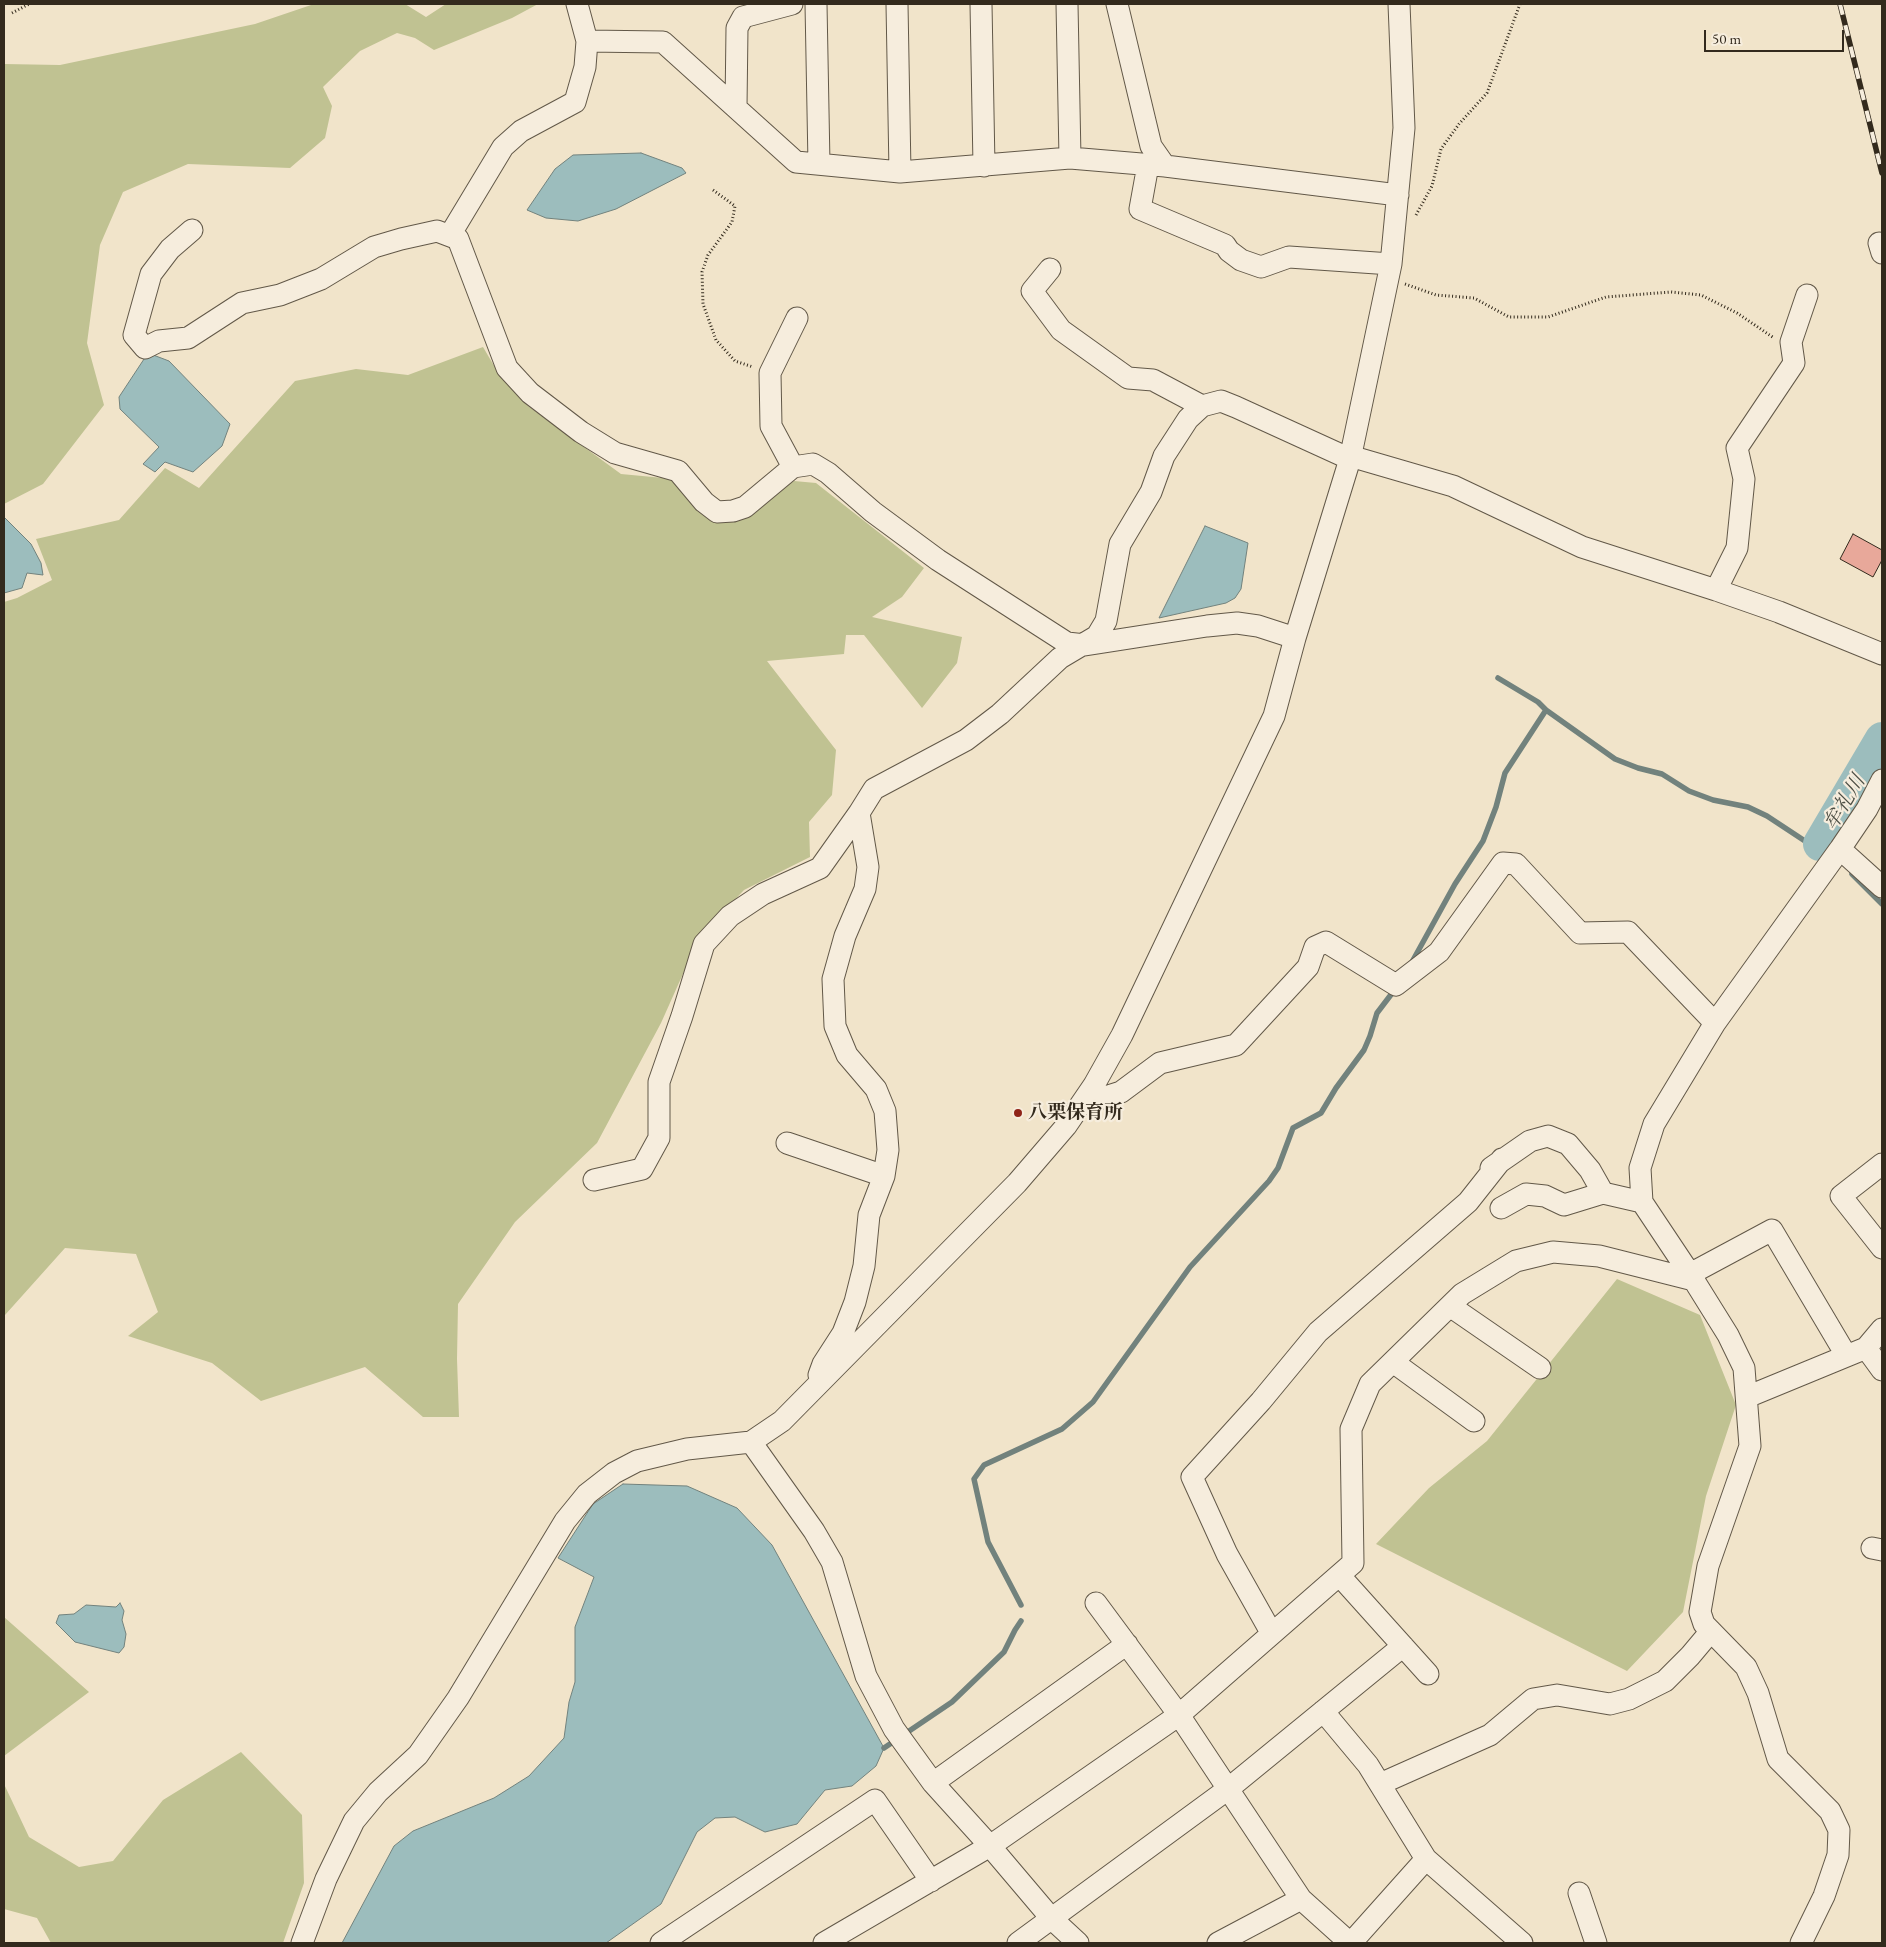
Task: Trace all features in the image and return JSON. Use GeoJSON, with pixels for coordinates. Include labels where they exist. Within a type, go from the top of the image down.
{"type":"FeatureCollection","features":[{"type":"Feature","properties":{"kind":"street"},"geometry":{"type":"LineString","coordinates":[[450,235],[503,147],[521,131],[575,102],[585,67],[587,41],[577,4]]}},
{"type":"Feature","properties":{"kind":"street"},"geometry":{"type":"LineString","coordinates":[[736,107],[737,28],[743,17],[792,4]]}},
{"type":"Feature","properties":{"kind":"street"},"geometry":{"type":"LineString","coordinates":[[816,4],[819,164]]}},
{"type":"Feature","properties":{"kind":"street"},"geometry":{"type":"LineString","coordinates":[[897,4],[900,172]]}},
{"type":"Feature","properties":{"kind":"street"},"geometry":{"type":"LineString","coordinates":[[981,4],[984,166]]}},
{"type":"Feature","properties":{"kind":"street"},"geometry":{"type":"LineString","coordinates":[[1067,4],[1070,158]]}},
{"type":"Feature","properties":{"kind":"street"},"geometry":{"type":"LineString","coordinates":[[1117,4],[1157,165],[1140,209],[1225,245],[1229,251],[1241,260],[1261,267],[1289,257],[1390,271]]}},
{"type":"Feature","properties":{"kind":"street"},"geometry":{"type":"LineString","coordinates":[[302,1943],[326,1879],[354,1821],[378,1792],[418,1755],[423,1748],[458,1698],[565,1521],[587,1494],[614,1473],[637,1461],[687,1450],[751,1442],[782,1422],[1017,1182],[1066,1126],[1088,1094],[1122,1035],[1274,716],[1295,638],[1350,457],[1390,271],[1394,236],[1404,128],[1400,4]]}},
{"type":"Feature","properties":{"kind":"street"},"geometry":{"type":"LineString","coordinates":[[587,41],[663,42],[796,162],[900,172],[1070,158],[1157,165],[1398,195]]}},
{"type":"Feature","properties":{"kind":"street"},"geometry":{"type":"LineString","coordinates":[[192,230],[170,248],[151,274],[134,335],[145,348],[159,341],[188,338],[242,303],[280,295],[321,279],[374,247],[437,231],[458,240],[506,368],[530,393],[581,432],[615,453],[678,471],[704,502],[717,512],[732,512],[745,507],[793,466],[813,464],[828,473],[873,512],[938,560],[1068,643],[1085,645],[1237,623],[1258,626],[1295,638]]}},
{"type":"Feature","properties":{"kind":"street"},"geometry":{"type":"LineString","coordinates":[[1050,269],[1032,291],[1061,330],[1128,378],[1154,380],[1202,406]]}},
{"type":"Feature","properties":{"kind":"street"},"geometry":{"type":"LineString","coordinates":[[1716,590],[1737,548],[1744,479],[1737,448],[1794,364],[1791,342],[1807,295]]}},
{"type":"Feature","properties":{"kind":"street"},"geometry":{"type":"LineString","coordinates":[[793,466],[771,426],[770,372],[797,318]]}},
{"type":"Feature","properties":{"kind":"street"},"geometry":{"type":"LineString","coordinates":[[594,1180],[642,1169],[659,1138],[660,1082],[704,944],[730,916],[763,894],[820,868],[874,789],[966,740],[1000,714],[1060,658],[1085,645],[1097,636],[1106,621],[1120,544],[1151,492],[1164,456],[1188,419],[1202,406],[1221,401],[1350,457],[1453,486],[1582,547],[1778,612],[1882,654]]}},
{"type":"Feature","properties":{"kind":"street"},"geometry":{"type":"LineString","coordinates":[[1801,1943],[1824,1896],[1838,1855],[1839,1830],[1830,1811],[1778,1759],[1758,1693],[1746,1667],[1704,1624],[1700,1612],[1708,1566],[1750,1446],[1744,1368],[1728,1335],[1642,1202],[1640,1168],[1654,1124],[1715,1023],[1840,849],[1867,809],[1882,780]]}},
{"type":"Feature","properties":{"kind":"street"},"geometry":{"type":"LineString","coordinates":[[815,1388],[823,1364],[843,1333],[855,1302],[864,1266],[869,1215],[884,1176],[888,1150],[885,1111],[876,1089],[847,1055],[835,1026],[833,979],[845,936],[865,889],[868,867],[859,813]]}},
{"type":"Feature","properties":{"kind":"street"},"geometry":{"type":"LineString","coordinates":[[1840,849],[1882,887]]}},
{"type":"Feature","properties":{"kind":"street"},"geometry":{"type":"LineString","coordinates":[[1088,1094],[1099,1099],[1121,1092],[1160,1063],[1236,1045],[1308,967],[1315,947],[1326,942],[1396,985],[1439,952],[1503,863],[1516,864],[1580,933],[1628,932],[1715,1023]]}},
{"type":"Feature","properties":{"kind":"street"},"geometry":{"type":"LineString","coordinates":[[1427,1221],[1502,1159],[1530,1140],[1548,1136],[1568,1144],[1590,1170],[1603,1193]]}},
{"type":"Feature","properties":{"kind":"street"},"geometry":{"type":"LineString","coordinates":[[787,1143],[884,1176]]}},
{"type":"Feature","properties":{"kind":"street"},"geometry":{"type":"LineString","coordinates":[[1272,1634],[1227,1554],[1192,1477],[1261,1402],[1318,1332],[1468,1202],[1502,1159]]}},
{"type":"Feature","properties":{"kind":"street"},"geometry":{"type":"LineString","coordinates":[[1882,1164],[1841,1196],[1882,1248]]}},
{"type":"Feature","properties":{"kind":"street"},"geometry":{"type":"LineString","coordinates":[[1501,1208],[1526,1194],[1545,1196],[1564,1205],[1603,1193],[1642,1202]]}},
{"type":"Feature","properties":{"kind":"street"},"geometry":{"type":"LineString","coordinates":[[824,1943],[990,1846],[1179,1715],[1353,1563],[1351,1429],[1370,1384],[1462,1294],[1516,1261],[1553,1252],[1599,1256],[1692,1277],[1772,1230],[1846,1355]]}},
{"type":"Feature","properties":{"kind":"street"},"geometry":{"type":"LineString","coordinates":[[1450,1306],[1540,1368]]}},
{"type":"Feature","properties":{"kind":"street"},"geometry":{"type":"LineString","coordinates":[[1747,1397],[1866,1348],[1882,1329]]}},
{"type":"Feature","properties":{"kind":"street"},"geometry":{"type":"LineString","coordinates":[[1866,1348],[1882,1370]]}},
{"type":"Feature","properties":{"kind":"street"},"geometry":{"type":"LineString","coordinates":[[1393,1362],[1474,1421]]}},
{"type":"Feature","properties":{"kind":"street"},"geometry":{"type":"LineString","coordinates":[[751,1442],[814,1531],[832,1562],[866,1676],[894,1729],[933,1783],[1051,1918],[1078,1943]]}},
{"type":"Feature","properties":{"kind":"street"},"geometry":{"type":"LineString","coordinates":[[1338,1575],[1428,1674]]}},
{"type":"Feature","properties":{"kind":"street"},"geometry":{"type":"LineString","coordinates":[[1096,1602],[1179,1715],[1301,1899],[1350,1943],[1426,1858]]}},
{"type":"Feature","properties":{"kind":"street"},"geometry":{"type":"LineString","coordinates":[[1380,1784],[1490,1736],[1534,1700],[1557,1695],[1610,1704],[1629,1699],[1665,1681],[1711,1631]]}},
{"type":"Feature","properties":{"kind":"street"},"geometry":{"type":"LineString","coordinates":[[933,1783],[1127,1644]]}},
{"type":"Feature","properties":{"kind":"street"},"geometry":{"type":"LineString","coordinates":[[1018,1943],[1228,1789],[1402,1646]]}},
{"type":"Feature","properties":{"kind":"street"},"geometry":{"type":"LineString","coordinates":[[1323,1711],[1368,1765],[1426,1858],[1522,1943]]}},
{"type":"Feature","properties":{"kind":"street"},"geometry":{"type":"LineString","coordinates":[[673,1940],[874,1800],[931,1881]]}},
{"type":"Feature","properties":{"kind":"street"},"geometry":{"type":"LineString","coordinates":[[1579,1893],[1596,1943]]}},
{"type":"Feature","properties":{"kind":"street"},"geometry":{"type":"LineString","coordinates":[[1218,1943],[1301,1899]]}},
{"type":"Feature","properties":{"kind":"path"},"geometry":{"type":"LineString","coordinates":[[12,13],[28,4]]}},
{"type":"Feature","properties":{"kind":"path"},"geometry":{"type":"LineString","coordinates":[[1394,236],[1416,215],[1432,186],[1441,148],[1459,124],[1487,93],[1520,4]]}},
{"type":"Feature","properties":{"kind":"path"},"geometry":{"type":"LineString","coordinates":[[713,190],[735,206],[732,222],[708,255],[702,272],[703,304],[716,340],[735,361],[770,372]]}},
{"type":"Feature","properties":{"kind":"path"},"geometry":{"type":"LineString","coordinates":[[1390,271],[1436,295],[1474,298],[1509,318],[1548,317],[1606,297],[1671,292],[1701,295],[1737,313],[1774,338],[1791,342]]}},
{"type":"Feature","properties":{"kind":"green space"},"geometry":{"type":"Polygon","coordinates":[[[314,4],[405,4],[426,17],[446,4],[538,4],[512,18],[434,50],[415,38],[397,33],[360,51],[323,87],[332,106],[325,138],[290,168],[188,164],[123,192],[100,245],[87,343],[104,405],[43,484],[4,504],[4,64],[60,65],[255,24],[314,4]]]}},
{"type":"Feature","properties":{"kind":"green space"},"geometry":{"type":"Polygon","coordinates":[[[483,347],[493,364],[528,406],[621,474],[674,479],[742,516],[794,481],[816,483],[924,568],[902,597],[872,617],[962,637],[957,663],[922,708],[864,635],[846,635],[844,654],[767,661],[836,750],[832,795],[809,822],[810,857],[744,890],[699,938],[661,1023],[597,1143],[515,1222],[458,1304],[459,1417],[423,1417],[365,1367],[261,1401],[212,1363],[128,1336],[158,1312],[136,1254],[65,1248],[4,1318],[4,602],[17,598],[52,580],[36,539],[119,520],[165,468],[199,488],[295,381],[356,369],[408,375],[483,347]]]}},
{"type":"Feature","properties":{"kind":"green space"},"geometry":{"type":"Polygon","coordinates":[[[1617,1279],[1700,1315],[1736,1405],[1706,1496],[1683,1612],[1627,1671],[1376,1544],[1429,1488],[1487,1441],[1617,1279]]]}},
{"type":"Feature","properties":{"kind":"green space"},"geometry":{"type":"Polygon","coordinates":[[[4,1617],[89,1692],[4,1756],[4,1617]]]}},
{"type":"Feature","properties":{"kind":"green space"},"geometry":{"type":"Polygon","coordinates":[[[241,1752],[302,1815],[304,1883],[283,1943],[51,1943],[37,1918],[4,1909],[4,1784],[29,1837],[79,1867],[113,1861],[163,1800],[241,1752]]]}},
{"type":"Feature","properties":{"kind":"water"},"geometry":{"type":"Polygon","coordinates":[[[641,153],[682,168],[686,173],[616,209],[578,221],[546,218],[527,210],[555,169],[573,155],[641,153]]]}},
{"type":"Feature","properties":{"kind":"water"},"geometry":{"type":"Polygon","coordinates":[[[148,353],[169,361],[230,424],[222,446],[193,472],[165,462],[155,472],[143,464],[159,447],[120,409],[119,397],[148,353]]]}},
{"type":"Feature","properties":{"kind":"water"},"geometry":{"type":"Polygon","coordinates":[[[4,517],[31,544],[41,563],[43,575],[27,573],[22,588],[4,593],[4,517]]]}},
{"type":"Feature","properties":{"kind":"water"},"geometry":{"type":"Polygon","coordinates":[[[1205,526],[1248,543],[1241,589],[1235,598],[1226,603],[1159,618],[1205,526]]]}},
{"type":"Feature","properties":{"kind":"water"},"geometry":{"type":"Polygon","coordinates":[[[623,1484],[687,1486],[737,1508],[772,1545],[884,1748],[876,1766],[852,1786],[825,1790],[797,1824],[765,1832],[735,1817],[715,1818],[697,1832],[661,1904],[606,1943],[342,1943],[394,1846],[413,1831],[494,1798],[529,1776],[564,1738],[569,1702],[575,1682],[575,1627],[594,1577],[558,1558],[593,1504],[623,1484]]]}},
{"type":"Feature","properties":{"kind":"water"},"geometry":{"type":"Polygon","coordinates":[[[120,1603],[124,1611],[122,1620],[126,1634],[124,1647],[119,1653],[75,1642],[56,1623],[59,1615],[74,1614],[86,1605],[116,1607],[120,1603]]]}},
{"type":"Feature","properties":{"kind":"building"},"geometry":{"type":"Polygon","coordinates":[[[1853,534],[1882,550],[1882,560],[1873,577],[1840,559],[1853,534]]]}},
{"type":"Feature","properties":{"kind":"waterway"},"geometry":{"type":"LineString","coordinates":[[1498,678],[1538,702],[1546,710],[1615,759],[1638,768],[1662,774],[1689,791],[1713,800],[1748,807],[1767,816],[1811,845],[1820,844],[1831,854]]}},
{"type":"Feature","properties":{"kind":"waterway"},"geometry":{"type":"LineString","coordinates":[[1412,962],[1455,884],[1483,841],[1496,807],[1505,773],[1546,710]]}},
{"type":"Feature","properties":{"kind":"waterway","name":"牟礼川"},"geometry":{"type":"LineString","coordinates":[[1820,844],[1882,739]]}},
{"type":"Feature","properties":{"kind":"waterway","name":"牟礼川"},"geometry":{"type":"LineString","coordinates":[[1852,874],[1882,904]]}},
{"type":"Feature","properties":{"kind":"waterway"},"geometry":{"type":"LineString","coordinates":[[1021,1605],[988,1542],[974,1479],[984,1465],[1062,1429],[1093,1402],[1190,1267],[1269,1181],[1278,1168],[1293,1128],[1321,1113],[1336,1088],[1364,1050],[1377,1013],[1393,992]]}},
{"type":"Feature","properties":{"kind":"waterway"},"geometry":{"type":"LineString","coordinates":[[884,1748],[952,1702],[1004,1652],[1021,1621]]}},
{"type":"Feature","properties":{"kind":"railway"},"geometry":{"type":"LineString","coordinates":[[1840,4],[1882,173]]}},
{"type":"Feature","properties":{"kind":"place","name":"八栗保育所"},"geometry":{"type":"Point","coordinates":[1018,1113]}}]}
